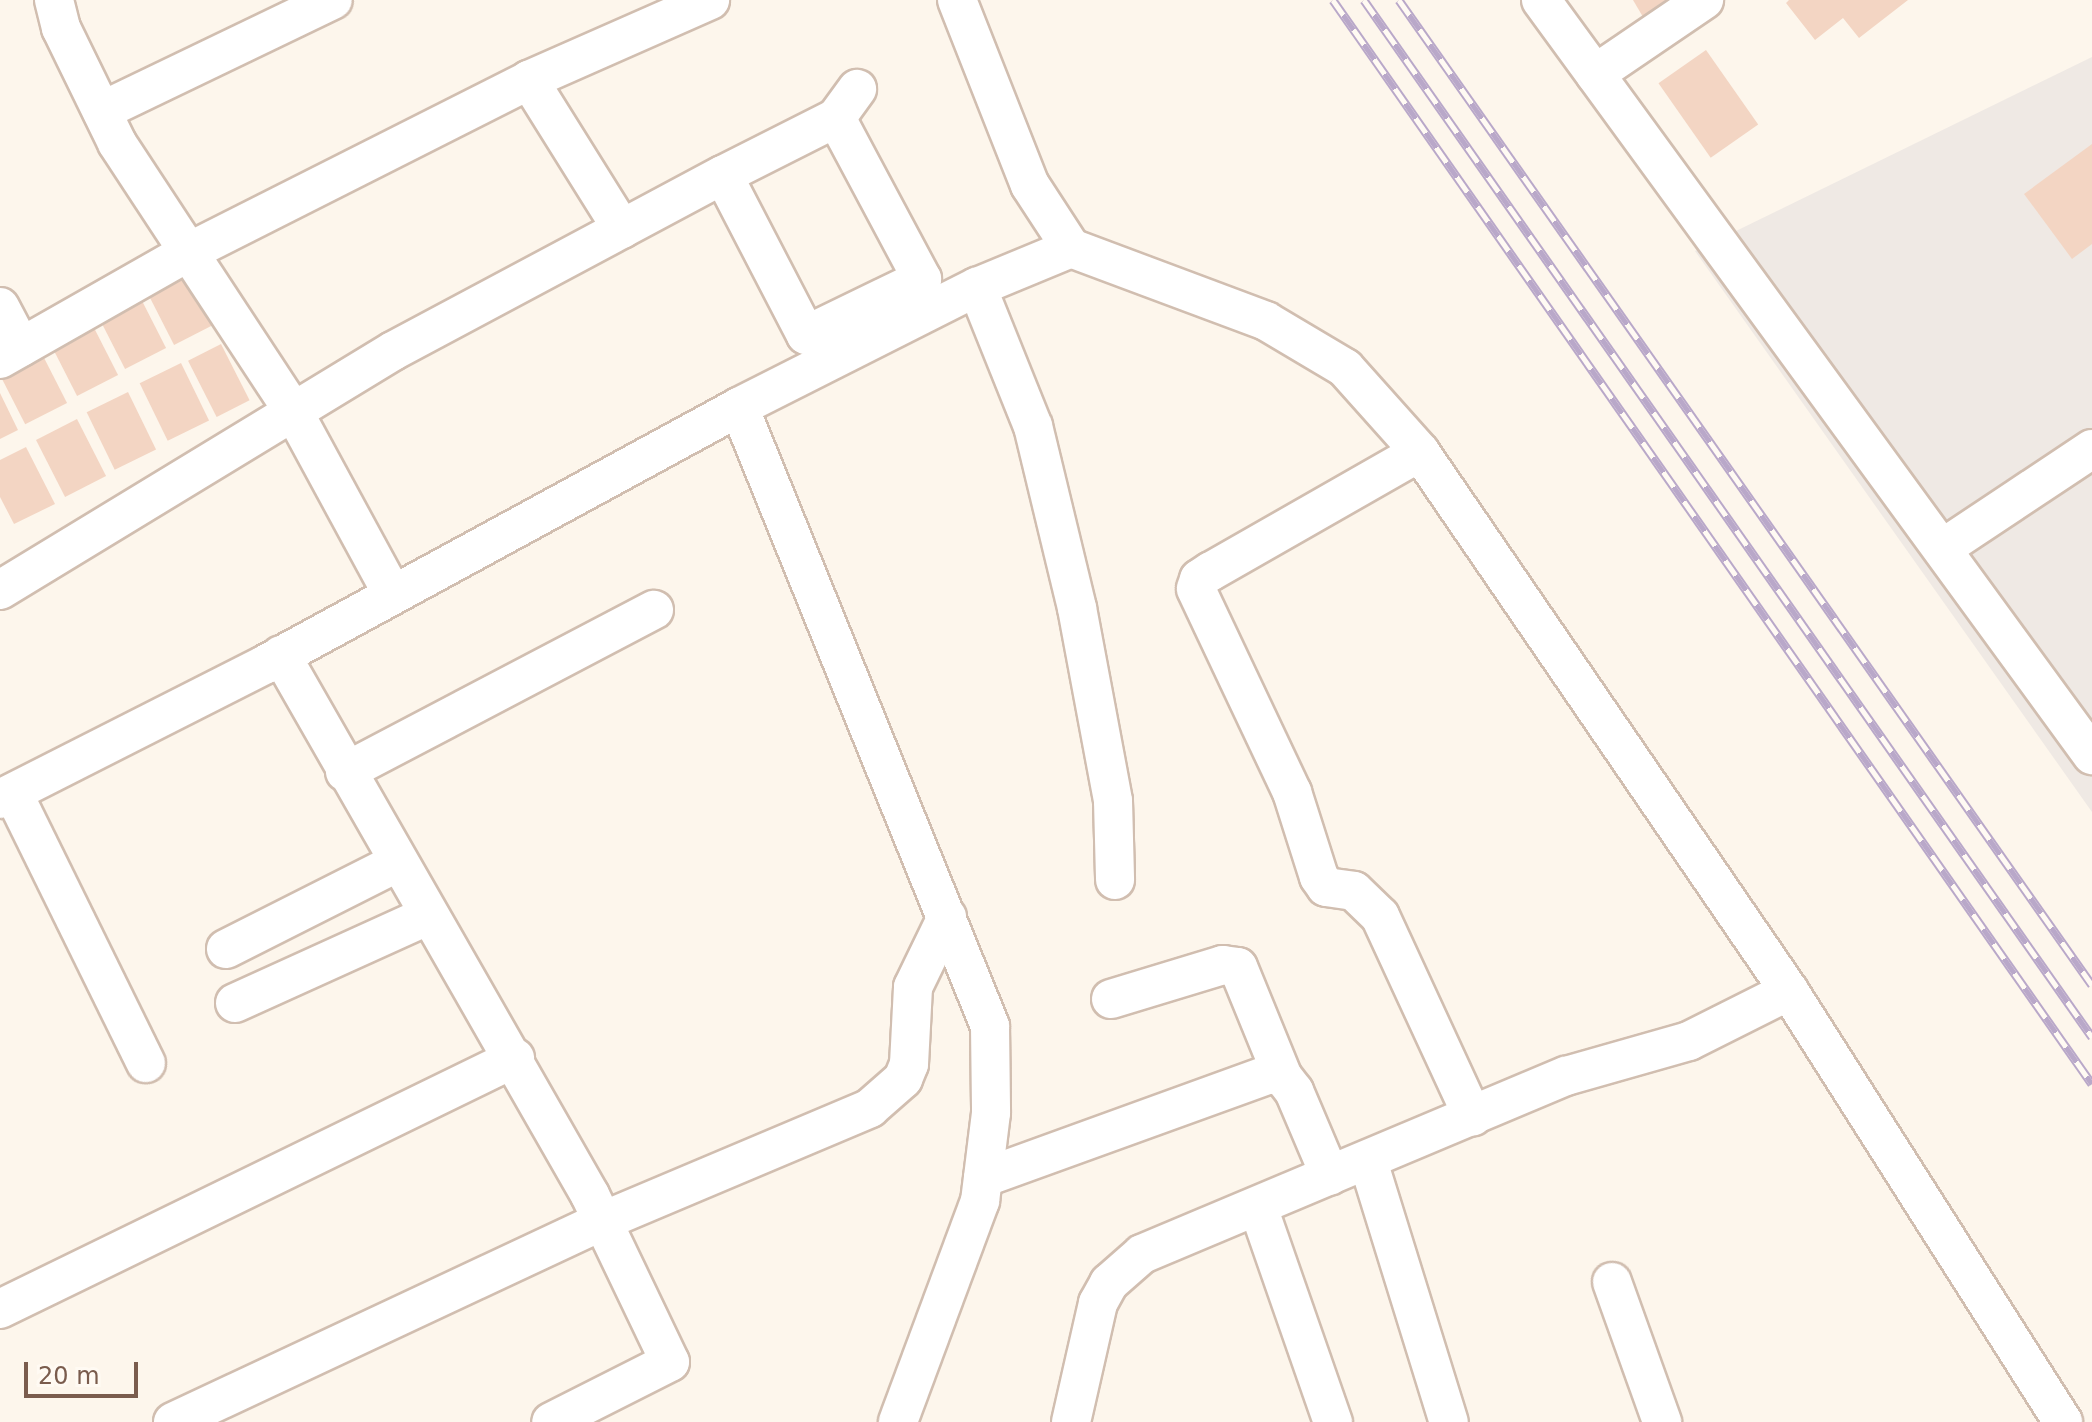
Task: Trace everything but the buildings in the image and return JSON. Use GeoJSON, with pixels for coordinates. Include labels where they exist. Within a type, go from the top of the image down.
{"type":"FeatureCollection","features":[{"type":"Feature","properties":{"kind":"street"},"geometry":{"type":"LineString","coordinates":[[54,0],[61,28],[102,111],[185,254],[292,409],[392,593]]}},
{"type":"Feature","properties":{"kind":"street"},"geometry":{"type":"LineString","coordinates":[[102,111],[333,0]]}},
{"type":"Feature","properties":{"kind":"street"},"geometry":{"type":"LineString","coordinates":[[0,307],[11,353],[185,254],[529,80],[710,0]]}},
{"type":"Feature","properties":{"kind":"street"},"geometry":{"type":"LineString","coordinates":[[957,0],[1030,185],[1071,248],[1279,329],[1345,368],[1420,452],[1789,991],[2063,1422]]}},
{"type":"Feature","properties":{"kind":"street"},"geometry":{"type":"LineString","coordinates":[[1541,0],[2092,755]]}},
{"type":"Feature","properties":{"kind":"street"},"geometry":{"type":"LineString","coordinates":[[1595,74],[1704,0]]}},
{"type":"Feature","properties":{"kind":"street"},"geometry":{"type":"LineString","coordinates":[[529,80],[622,229]]}},
{"type":"Feature","properties":{"kind":"street"},"geometry":{"type":"LineString","coordinates":[[0,590],[292,409],[723,175],[846,103],[922,279],[806,335],[723,175]]}},
{"type":"Feature","properties":{"kind":"street"},"geometry":{"type":"LineString","coordinates":[[146,1063],[6,796],[281,655],[739,407],[977,287],[1071,248]]}},
{"type":"Feature","properties":{"kind":"street"},"geometry":{"type":"LineString","coordinates":[[977,287],[1033,426],[1077,608],[1113,801],[1115,880]]}},
{"type":"Feature","properties":{"kind":"street"},"geometry":{"type":"LineString","coordinates":[[739,407],[990,1026],[991,1113],[980,1201],[898,1422]]}},
{"type":"Feature","properties":{"kind":"street"},"geometry":{"type":"LineString","coordinates":[[1943,548],[2092,449]]}},
{"type":"Feature","properties":{"kind":"street"},"geometry":{"type":"LineString","coordinates":[[1420,452],[1211,571],[1199,579],[1196,589],[1292,792],[1319,877],[1326,887],[1354,891],[1380,916],[1473,1117]]}},
{"type":"Feature","properties":{"kind":"street"},"geometry":{"type":"LineString","coordinates":[[345,772],[654,610]]}},
{"type":"Feature","properties":{"kind":"street"},"geometry":{"type":"LineString","coordinates":[[281,655],[427,916],[515,1058],[603,1221],[670,1362],[551,1422]]}},
{"type":"Feature","properties":{"kind":"street"},"geometry":{"type":"LineString","coordinates":[[226,949],[398,862]]}},
{"type":"Feature","properties":{"kind":"street"},"geometry":{"type":"LineString","coordinates":[[235,1003],[427,916]]}},
{"type":"Feature","properties":{"kind":"street"},"geometry":{"type":"LineString","coordinates":[[173,1422],[603,1221],[870,1108],[890,1093],[909,1064],[913,987],[947,917]]}},
{"type":"Feature","properties":{"kind":"street"},"geometry":{"type":"LineString","coordinates":[[1111,999],[1223,965],[1238,967],[1283,1077],[1330,1176]]}},
{"type":"Feature","properties":{"kind":"street"},"geometry":{"type":"LineString","coordinates":[[1071,1422],[1091,1327],[1109,1283],[1142,1254],[1566,1076],[1689,1041],[1789,991]]}},
{"type":"Feature","properties":{"kind":"street"},"geometry":{"type":"LineString","coordinates":[[0,1309],[515,1058]]}},
{"type":"Feature","properties":{"kind":"street"},"geometry":{"type":"LineString","coordinates":[[983,1178],[1234,1085],[1270,1074],[1283,1077]]}},
{"type":"Feature","properties":{"kind":"street"},"geometry":{"type":"LineString","coordinates":[[1368,1161],[1449,1422]]}},
{"type":"Feature","properties":{"kind":"street"},"geometry":{"type":"LineString","coordinates":[[1258,1207],[1333,1422]]}},
{"type":"Feature","properties":{"kind":"street"},"geometry":{"type":"LineString","coordinates":[[1612,1282],[1662,1422]]}},
{"type":"Feature","properties":{"kind":"shaded area"},"geometry":{"type":"Polygon","coordinates":[[[2092,57],[2092,812],[1695,251],[2092,57]]]}},
{"type":"Feature","properties":{"kind":"railway"},"geometry":{"type":"LineString","coordinates":[[1333,0],[2092,1084]]}},
{"type":"Feature","properties":{"kind":"railway"},"geometry":{"type":"LineString","coordinates":[[1364,0],[2092,1037]]}},
{"type":"Feature","properties":{"kind":"railway"},"geometry":{"type":"LineString","coordinates":[[1399,0],[2092,985]]}}]}
